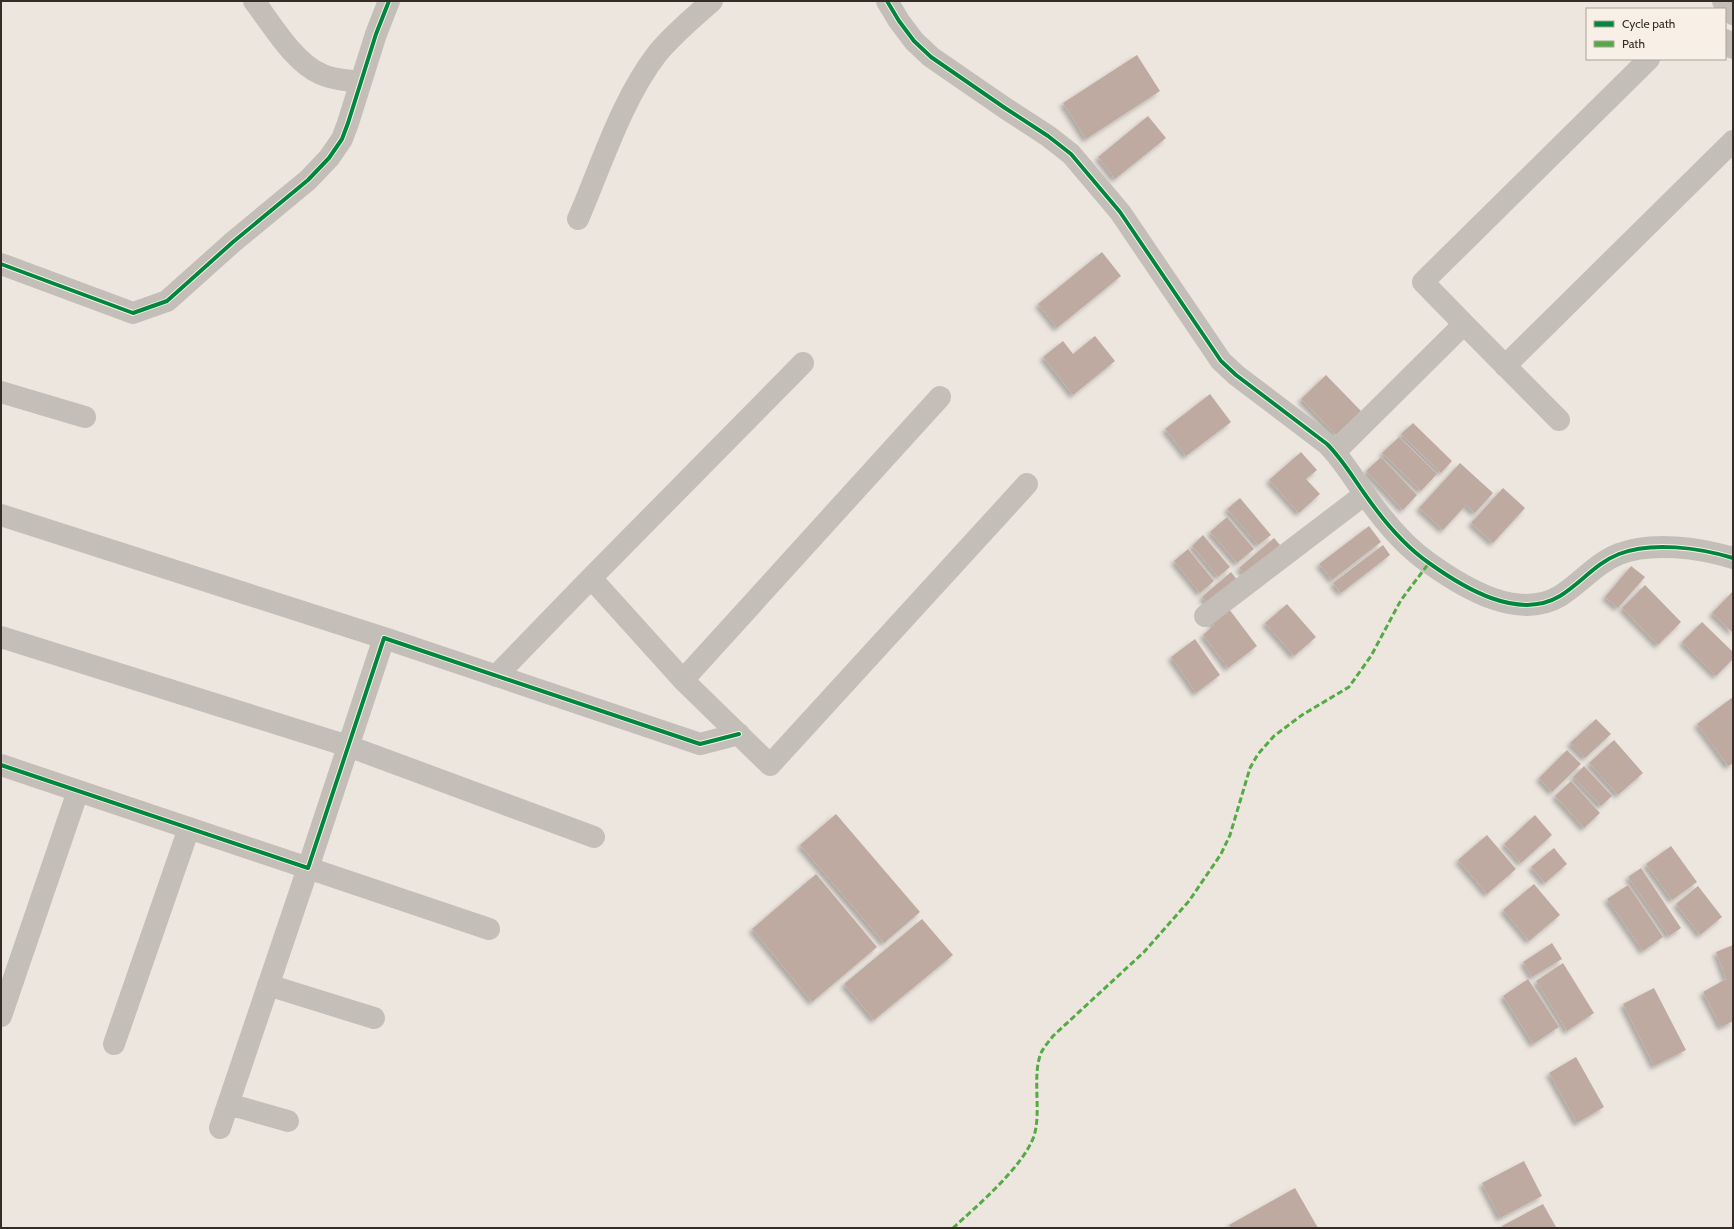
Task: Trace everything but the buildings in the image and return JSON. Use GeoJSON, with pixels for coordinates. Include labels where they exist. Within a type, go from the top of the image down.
{"type":"FeatureCollection","features":[{"type":"Feature","properties":{"kind":"street"},"geometry":{"type":"LineString","coordinates":[[254,1],[298,58],[309,67],[329,78],[360,82]]}},
{"type":"Feature","properties":{"kind":"street"},"geometry":{"type":"LineString","coordinates":[[1,264],[133,313],[167,302],[233,242],[308,180],[329,158],[342,139],[378,29],[390,1]]}},
{"type":"Feature","properties":{"kind":"street"},"geometry":{"type":"LineString","coordinates":[[578,219],[622,114],[640,78],[667,42],[712,1]]}},
{"type":"Feature","properties":{"kind":"street"},"geometry":{"type":"LineString","coordinates":[[887,1],[910,36],[931,57],[1048,136],[1071,154],[1120,212],[1221,361],[1236,375],[1311,431],[1335,452],[1365,494],[1402,540],[1429,563],[1467,587],[1499,601],[1522,604],[1539,604],[1550,601],[1562,595],[1599,564],[1621,554],[1660,547],[1702,550],[1733,558]]}},
{"type":"Feature","properties":{"kind":"street"},"geometry":{"type":"LineString","coordinates":[[1723,1],[1733,14]]}},
{"type":"Feature","properties":{"kind":"street"},"geometry":{"type":"LineString","coordinates":[[1559,420],[1423,282],[1648,60]]}},
{"type":"Feature","properties":{"kind":"street"},"geometry":{"type":"LineString","coordinates":[[1506,366],[1733,141]]}},
{"type":"Feature","properties":{"kind":"street"},"geometry":{"type":"LineString","coordinates":[[1335,452],[1464,324]]}},
{"type":"Feature","properties":{"kind":"street"},"geometry":{"type":"LineString","coordinates":[[496,676],[803,362]]}},
{"type":"Feature","properties":{"kind":"street"},"geometry":{"type":"LineString","coordinates":[[1,392],[85,417]]}},
{"type":"Feature","properties":{"kind":"street"},"geometry":{"type":"LineString","coordinates":[[683,680],[940,397]]}},
{"type":"Feature","properties":{"kind":"street"},"geometry":{"type":"LineString","coordinates":[[591,578],[683,680],[770,765],[1027,484]]}},
{"type":"Feature","properties":{"kind":"street"},"geometry":{"type":"LineString","coordinates":[[1205,616],[1365,494]]}},
{"type":"Feature","properties":{"kind":"street"},"geometry":{"type":"LineString","coordinates":[[1,515],[384,638],[700,744],[739,734]]}},
{"type":"Feature","properties":{"kind":"street"},"geometry":{"type":"LineString","coordinates":[[1,637],[348,746],[594,837]]}},
{"type":"Feature","properties":{"kind":"street"},"geometry":{"type":"LineString","coordinates":[[220,1128],[384,638]]}},
{"type":"Feature","properties":{"kind":"street"},"geometry":{"type":"LineString","coordinates":[[1,765],[489,929]]}},
{"type":"Feature","properties":{"kind":"street"},"geometry":{"type":"LineString","coordinates":[[1,1016],[78,791]]}},
{"type":"Feature","properties":{"kind":"street"},"geometry":{"type":"LineString","coordinates":[[114,1044],[189,828]]}},
{"type":"Feature","properties":{"kind":"street"},"geometry":{"type":"LineString","coordinates":[[268,985],[374,1018]]}},
{"type":"Feature","properties":{"kind":"street"},"geometry":{"type":"LineString","coordinates":[[228,1104],[288,1121]]}},
{"type":"Feature","properties":{"kind":"marked path"},"geometry":{"type":"LineString","coordinates":[[953,1228],[1010,1173],[1028,1148],[1034,1136],[1036,1126],[1037,1070],[1042,1051],[1046,1045],[1053,1036],[1144,952],[1189,901],[1221,854],[1230,835],[1250,768],[1258,754],[1274,736],[1302,715],[1349,687],[1371,656],[1401,600],[1429,563]]}},
{"type":"Feature","properties":{"kind":"cycle path"},"geometry":{"type":"LineString","coordinates":[[1,264],[133,313],[167,301],[233,242],[308,180],[329,158],[342,139],[376,34],[389,1]]}},
{"type":"Feature","properties":{"kind":"cycle path"},"geometry":{"type":"LineString","coordinates":[[887,1],[899,21],[914,41],[931,57],[1048,136],[1071,154],[1120,212],[1221,361],[1236,375],[1327,444],[1342,462],[1371,503],[1402,540],[1419,556],[1443,573],[1475,591],[1492,598],[1509,603],[1527,605],[1544,603],[1560,596],[1603,563],[1619,554],[1632,550],[1676,547],[1706,551],[1733,558]]}},
{"type":"Feature","properties":{"kind":"cycle path"},"geometry":{"type":"LineString","coordinates":[[1,765],[308,868],[384,638],[700,744],[739,734]]}}]}
